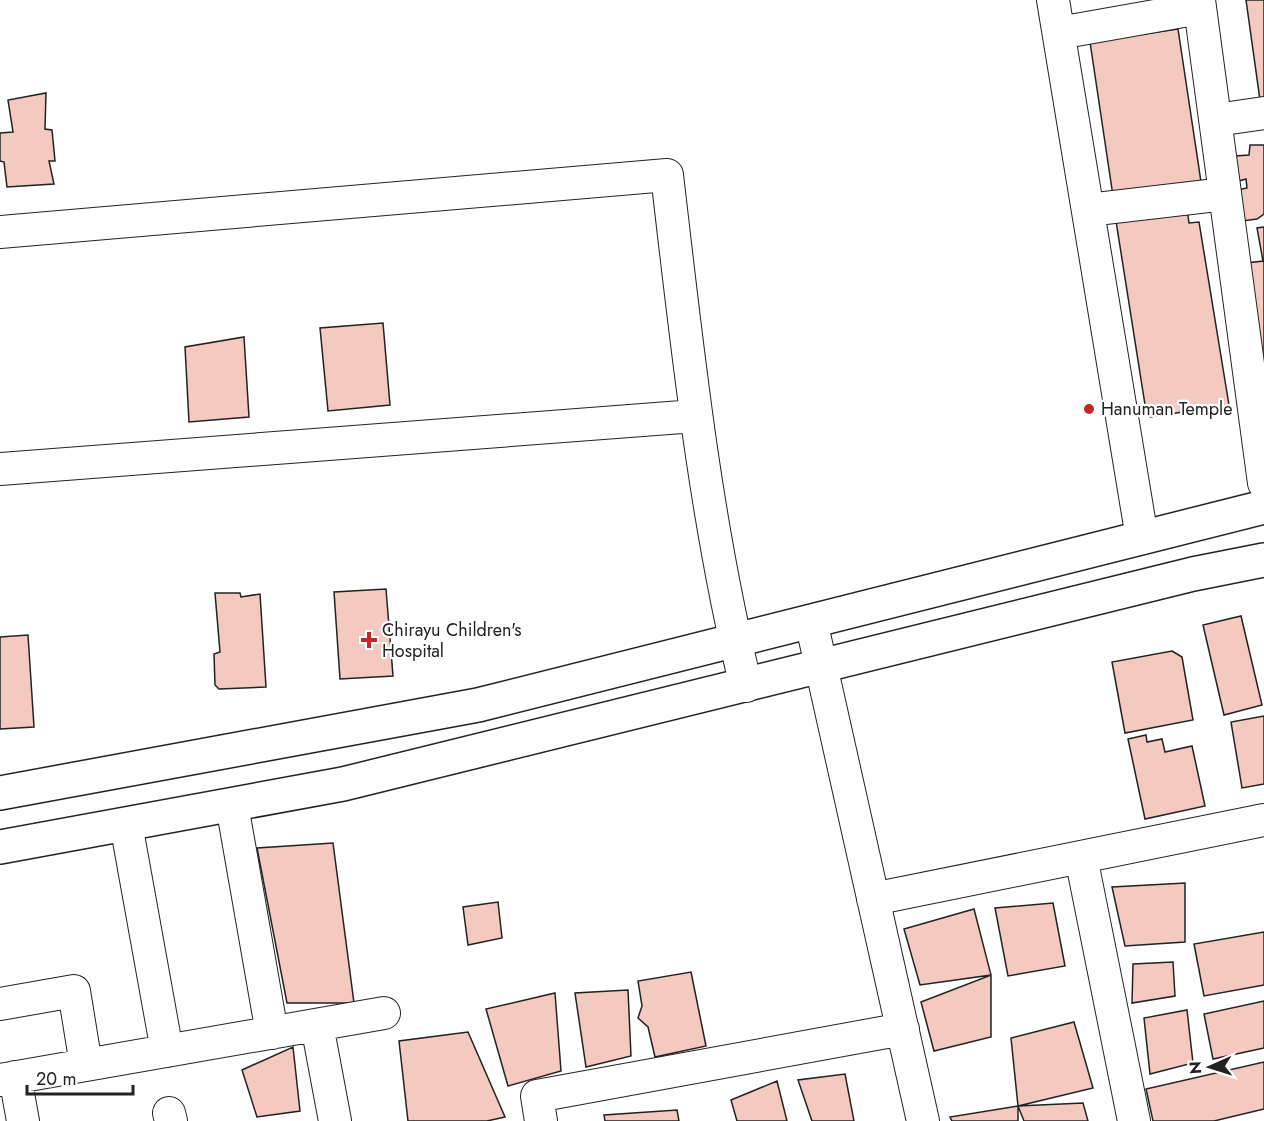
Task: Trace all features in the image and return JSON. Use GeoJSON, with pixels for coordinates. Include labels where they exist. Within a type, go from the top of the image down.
{"type":"FeatureCollection","features":[{"type":"Feature","properties":{"kind":"street"},"geometry":{"type":"LineString","coordinates":[[1053,0],[1142,538]]}},
{"type":"Feature","properties":{"kind":"street"},"geometry":{"type":"LineString","coordinates":[[1059,33],[1200,4],[1264,483]]}},
{"type":"Feature","properties":{"kind":"street"},"geometry":{"type":"LineString","coordinates":[[1216,120],[1264,113]]}},
{"type":"Feature","properties":{"kind":"street"},"geometry":{"type":"LineString","coordinates":[[0,232],[667,175],[695,416],[735,640],[746,686]]}},
{"type":"Feature","properties":{"kind":"street"},"geometry":{"type":"LineString","coordinates":[[1088,210],[1225,194]]}},
{"type":"Feature","properties":{"kind":"street"},"geometry":{"type":"LineString","coordinates":[[0,469],[695,416]]}},
{"type":"Feature","properties":{"kind":"street"},"geometry":{"type":"LineString","coordinates":[[0,792],[478,705],[1264,507]]}},
{"type":"Feature","properties":{"kind":"street"},"geometry":{"type":"LineString","coordinates":[[0,847],[343,784],[1193,574],[1264,560]]}},
{"type":"Feature","properties":{"kind":"street"},"geometry":{"type":"LineString","coordinates":[[811,621],[923,1121]]}},
{"type":"Feature","properties":{"kind":"street"},"geometry":{"type":"LineString","coordinates":[[232,805],[272,1033]]}},
{"type":"Feature","properties":{"kind":"street"},"geometry":{"type":"LineString","coordinates":[[873,899],[1264,820]]}},
{"type":"Feature","properties":{"kind":"street"},"geometry":{"type":"LineString","coordinates":[[126,824],[167,1051]]}},
{"type":"Feature","properties":{"kind":"street"},"geometry":{"type":"LineString","coordinates":[[1081,857],[1134,1121]]}},
{"type":"Feature","properties":{"kind":"street"},"geometry":{"type":"LineString","coordinates":[[0,1004],[74,992],[86,1065]]}},
{"type":"Feature","properties":{"kind":"street"},"geometry":{"type":"LineString","coordinates":[[23,1121],[8,1079],[384,1013]]}},
{"type":"Feature","properties":{"kind":"street"},"geometry":{"type":"LineString","coordinates":[[317,1025],[335,1121]]}},
{"type":"Feature","properties":{"kind":"street"},"geometry":{"type":"LineString","coordinates":[[541,1121],[537,1096],[903,1029]]}},
{"type":"Feature","properties":{"kind":"building"},"geometry":{"type":"Polygon","coordinates":[[[1246,0],[1264,0],[1264,99],[1260,100],[1246,0]]]}},
{"type":"Feature","properties":{"kind":"building"},"geometry":{"type":"Polygon","coordinates":[[[1178,29],[1201,182],[1113,196],[1090,42],[1178,29]]]}},
{"type":"Feature","properties":{"kind":"building"},"geometry":{"type":"Polygon","coordinates":[[[46,93],[45,129],[52,130],[55,161],[49,161],[54,184],[7,187],[4,162],[0,161],[0,133],[13,132],[8,100],[46,93]]]}},
{"type":"Feature","properties":{"kind":"building"},"geometry":{"type":"Polygon","coordinates":[[[1250,145],[1264,145],[1264,214],[1257,219],[1242,221],[1233,191],[1247,188],[1246,179],[1239,181],[1235,156],[1249,155],[1250,145]]]}},
{"type":"Feature","properties":{"kind":"building"},"geometry":{"type":"Polygon","coordinates":[[[1187,209],[1189,223],[1199,222],[1229,405],[1150,417],[1146,411],[1116,221],[1187,209]]]}},
{"type":"Feature","properties":{"kind":"building"},"geometry":{"type":"Polygon","coordinates":[[[1264,227],[1264,371],[1246,263],[1263,261],[1257,228],[1264,227]]]}},
{"type":"Feature","properties":{"kind":"building"},"geometry":{"type":"Polygon","coordinates":[[[383,323],[390,405],[328,411],[320,328],[383,323]]]}},
{"type":"Feature","properties":{"kind":"building"},"geometry":{"type":"Polygon","coordinates":[[[244,337],[249,417],[189,422],[185,347],[244,337]]]}},
{"type":"Feature","properties":{"kind":"building"},"geometry":{"type":"Polygon","coordinates":[[[386,589],[393,676],[340,679],[334,592],[386,589]]]}},
{"type":"Feature","properties":{"kind":"building"},"geometry":{"type":"Polygon","coordinates":[[[215,593],[240,593],[241,597],[260,594],[266,687],[219,689],[215,685],[214,654],[220,652],[215,593]]]}},
{"type":"Feature","properties":{"kind":"building"},"geometry":{"type":"Polygon","coordinates":[[[1241,616],[1262,705],[1224,715],[1203,625],[1241,616]]]}},
{"type":"Feature","properties":{"kind":"building"},"geometry":{"type":"Polygon","coordinates":[[[28,635],[34,727],[0,729],[0,637],[28,635]]]}},
{"type":"Feature","properties":{"kind":"building"},"geometry":{"type":"Polygon","coordinates":[[[1172,651],[1182,657],[1193,720],[1125,733],[1112,662],[1172,651]]]}},
{"type":"Feature","properties":{"kind":"building"},"geometry":{"type":"Polygon","coordinates":[[[1264,716],[1264,784],[1242,788],[1231,722],[1264,716]]]}},
{"type":"Feature","properties":{"kind":"building"},"geometry":{"type":"Polygon","coordinates":[[[1146,735],[1147,742],[1162,739],[1165,752],[1192,746],[1205,806],[1145,819],[1128,739],[1146,735]]]}},
{"type":"Feature","properties":{"kind":"building"},"geometry":{"type":"Polygon","coordinates":[[[333,843],[354,1003],[287,1003],[257,848],[333,843]]]}},
{"type":"Feature","properties":{"kind":"building"},"geometry":{"type":"Polygon","coordinates":[[[1185,883],[1185,942],[1125,946],[1112,887],[1185,883]]]}},
{"type":"Feature","properties":{"kind":"building"},"geometry":{"type":"Polygon","coordinates":[[[498,902],[502,938],[468,945],[463,907],[498,902]]]}},
{"type":"Feature","properties":{"kind":"building"},"geometry":{"type":"Polygon","coordinates":[[[1053,903],[1065,966],[1008,976],[995,908],[1053,903]]]}},
{"type":"Feature","properties":{"kind":"building"},"geometry":{"type":"Polygon","coordinates":[[[974,909],[991,975],[920,985],[904,929],[974,909]]]}},
{"type":"Feature","properties":{"kind":"building"},"geometry":{"type":"Polygon","coordinates":[[[1264,932],[1264,985],[1204,996],[1194,944],[1264,932]]]}},
{"type":"Feature","properties":{"kind":"building"},"geometry":{"type":"Polygon","coordinates":[[[1173,962],[1175,996],[1132,1003],[1133,964],[1173,962]]]}},
{"type":"Feature","properties":{"kind":"building"},"geometry":{"type":"Polygon","coordinates":[[[691,972],[706,1046],[655,1057],[648,1027],[638,1018],[642,1006],[638,981],[691,972]]]}},
{"type":"Feature","properties":{"kind":"building"},"geometry":{"type":"Polygon","coordinates":[[[991,975],[991,1037],[934,1051],[921,1002],[991,975]]]}},
{"type":"Feature","properties":{"kind":"building"},"geometry":{"type":"Polygon","coordinates":[[[628,990],[631,1056],[586,1067],[575,993],[628,990]]]}},
{"type":"Feature","properties":{"kind":"building"},"geometry":{"type":"Polygon","coordinates":[[[555,993],[561,1071],[508,1086],[486,1009],[555,993]]]}},
{"type":"Feature","properties":{"kind":"building"},"geometry":{"type":"Polygon","coordinates":[[[1264,1001],[1264,1048],[1213,1059],[1204,1014],[1264,1001]]]}},
{"type":"Feature","properties":{"kind":"building"},"geometry":{"type":"Polygon","coordinates":[[[1187,1010],[1193,1063],[1150,1074],[1144,1018],[1187,1010]]]}},
{"type":"Feature","properties":{"kind":"building"},"geometry":{"type":"Polygon","coordinates":[[[1074,1022],[1093,1088],[1018,1106],[1011,1038],[1074,1022]]]}},
{"type":"Feature","properties":{"kind":"building"},"geometry":{"type":"Polygon","coordinates":[[[468,1032],[505,1117],[487,1121],[408,1121],[399,1041],[468,1032]]]}},
{"type":"Feature","properties":{"kind":"building"},"geometry":{"type":"Polygon","coordinates":[[[293,1047],[300,1111],[257,1117],[242,1070],[293,1047]]]}},
{"type":"Feature","properties":{"kind":"building"},"geometry":{"type":"Polygon","coordinates":[[[1264,1062],[1264,1109],[1214,1121],[1153,1121],[1146,1089],[1264,1062]]]}},
{"type":"Feature","properties":{"kind":"building"},"geometry":{"type":"Polygon","coordinates":[[[845,1074],[854,1121],[812,1121],[798,1080],[845,1074]]]}},
{"type":"Feature","properties":{"kind":"building"},"geometry":{"type":"Polygon","coordinates":[[[777,1081],[787,1121],[737,1121],[731,1100],[777,1081]]]}},
{"type":"Feature","properties":{"kind":"building"},"geometry":{"type":"Polygon","coordinates":[[[1083,1103],[1088,1121],[1024,1121],[1018,1106],[1083,1103]]]}},
{"type":"Feature","properties":{"kind":"building"},"geometry":{"type":"Polygon","coordinates":[[[1018,1106],[1018,1121],[952,1121],[950,1117],[1018,1106]]]}},
{"type":"Feature","properties":{"kind":"building"},"geometry":{"type":"Polygon","coordinates":[[[677,1110],[679,1121],[605,1121],[604,1115],[677,1110]]]}},
{"type":"Feature","properties":{"kind":"place","name":"Hanuman Temple"},"geometry":{"type":"Point","coordinates":[1089,409]}},
{"type":"Feature","properties":{"kind":"place","name":"Chirayu Children's Hospital"},"geometry":{"type":"Point","coordinates":[369,640]}}]}
